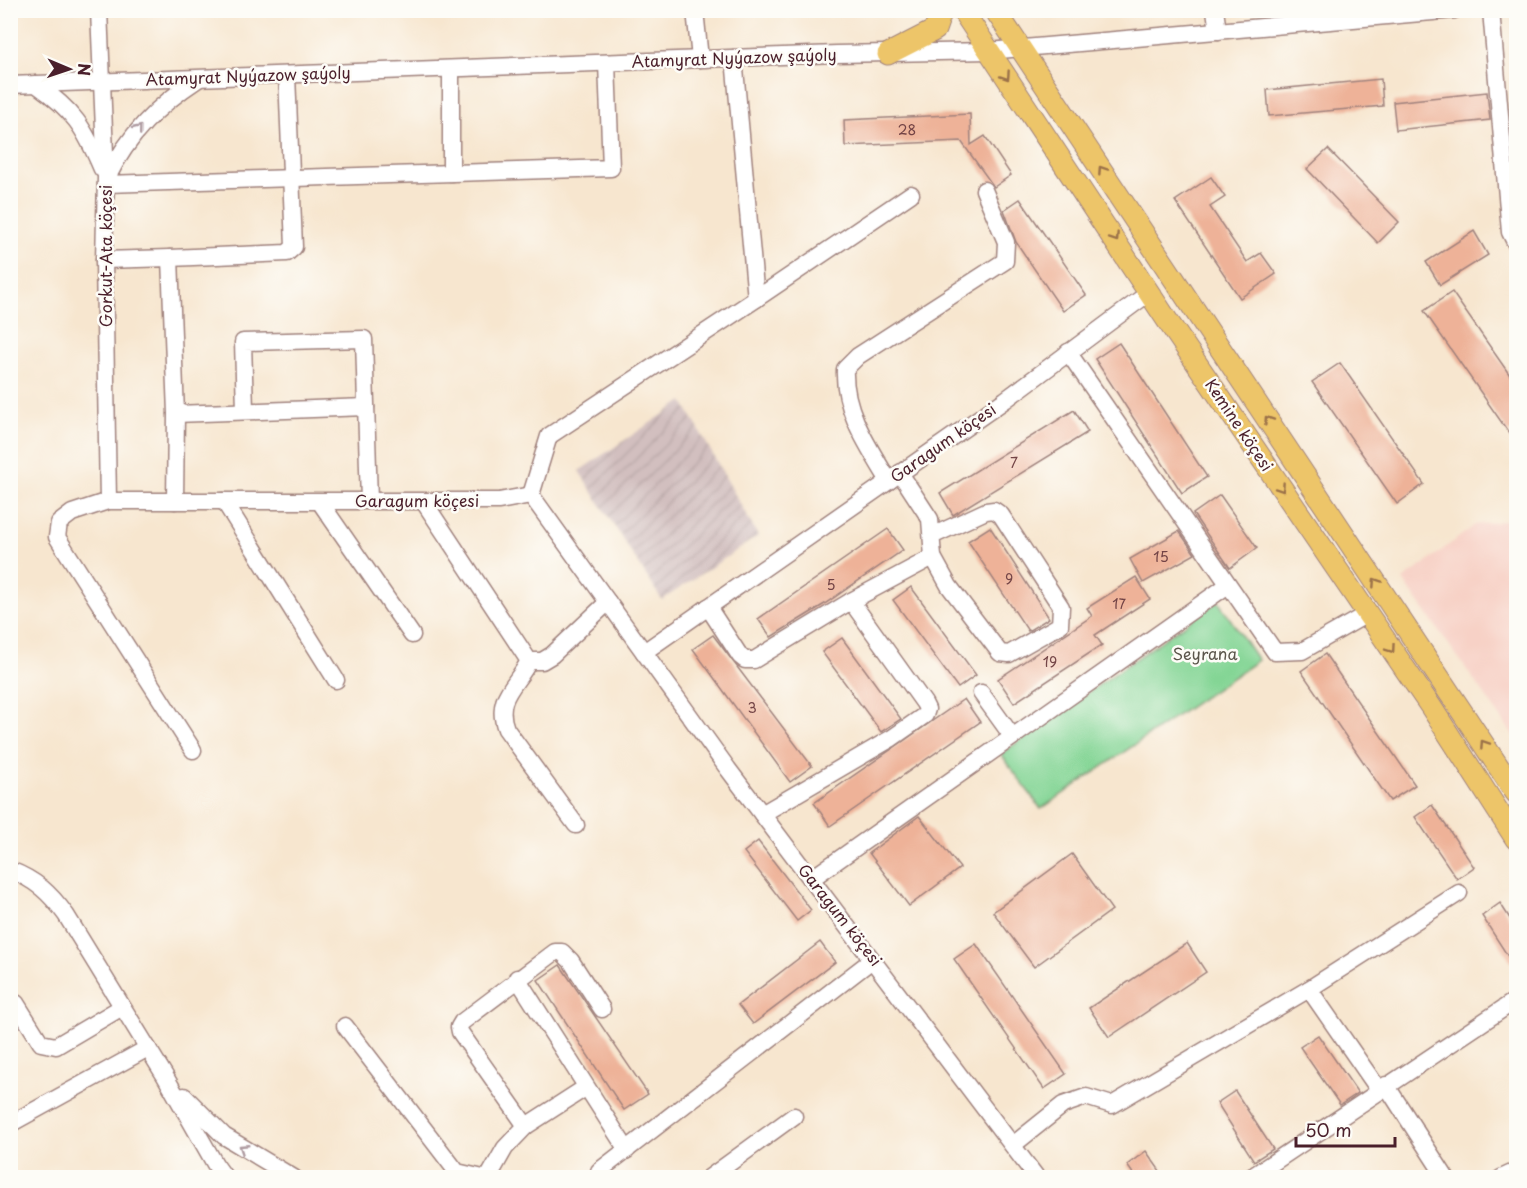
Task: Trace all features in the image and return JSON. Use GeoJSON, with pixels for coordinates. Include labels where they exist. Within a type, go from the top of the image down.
{"type":"FeatureCollection","features":[{"type":"Feature","properties":{"kind":"main road"},"geometry":{"type":"LineString","coordinates":[[888,54],[934,30],[942,10]]}},
{"type":"Feature","properties":{"kind":"main road","name":"Kemine köçesi"},"geometry":{"type":"LineString","coordinates":[[962,10],[1516,839]]}},
{"type":"Feature","properties":{"kind":"main road","name":"Kemine köçesi"},"geometry":{"type":"LineString","coordinates":[[995,10],[1516,793]]}},
{"type":"Feature","properties":{"kind":"main road"},"geometry":{"type":"LineString","coordinates":[[1150,292],[1173,276]]}},
{"type":"Feature","properties":{"kind":"main road"},"geometry":{"type":"LineString","coordinates":[[1338,570],[1357,554]]}},
{"type":"Feature","properties":{"kind":"street","name":"Gorkut-Ata köçesi"},"geometry":{"type":"LineString","coordinates":[[99,10],[106,181],[108,501]]}},
{"type":"Feature","properties":{"kind":"street"},"geometry":{"type":"LineString","coordinates":[[695,10],[700,59]]}},
{"type":"Feature","properties":{"kind":"street"},"geometry":{"type":"LineString","coordinates":[[1215,10],[1218,31]]}},
{"type":"Feature","properties":{"kind":"street","name":"Atamyrat Nyýazow şaýoly"},"geometry":{"type":"LineString","coordinates":[[10,86],[700,59],[989,51],[1455,10]]}},
{"type":"Feature","properties":{"kind":"street"},"geometry":{"type":"LineString","coordinates":[[1491,10],[1510,232],[1516,244]]}},
{"type":"Feature","properties":{"kind":"street"},"geometry":{"type":"LineString","coordinates":[[734,58],[756,299]]}},
{"type":"Feature","properties":{"kind":"street"},"geometry":{"type":"LineString","coordinates":[[106,181],[611,168],[607,63]]}},
{"type":"Feature","properties":{"kind":"street"},"geometry":{"type":"LineString","coordinates":[[451,69],[451,173]]}},
{"type":"Feature","properties":{"kind":"street"},"geometry":{"type":"LineString","coordinates":[[105,260],[286,253],[294,247],[287,75]]}},
{"type":"Feature","properties":{"kind":"street"},"geometry":{"type":"LineString","coordinates":[[106,181],[128,142],[145,120],[168,99],[199,78]]}},
{"type":"Feature","properties":{"kind":"street"},"geometry":{"type":"LineString","coordinates":[[36,84],[59,101],[76,118],[106,181]]}},
{"type":"Feature","properties":{"kind":"street"},"geometry":{"type":"LineString","coordinates":[[932,536],[994,510],[1001,515],[1061,607],[1060,625],[1009,654],[1000,653],[948,586],[933,557],[930,519],[860,434],[844,389],[845,369],[858,357],[1005,261],[1006,242],[984,190]]}},
{"type":"Feature","properties":{"kind":"street"},"geometry":{"type":"LineString","coordinates":[[531,495],[549,436],[911,194]]}},
{"type":"Feature","properties":{"kind":"street"},"geometry":{"type":"LineString","coordinates":[[170,258],[176,414],[175,501]]}},
{"type":"Feature","properties":{"kind":"street","name":"Garagum köçesi"},"geometry":{"type":"LineString","coordinates":[[644,652],[894,477],[1150,292]]}},
{"type":"Feature","properties":{"kind":"street"},"geometry":{"type":"LineString","coordinates":[[245,410],[243,342],[364,339],[369,501]]}},
{"type":"Feature","properties":{"kind":"street"},"geometry":{"type":"LineString","coordinates":[[1068,352],[1275,652],[1302,651],[1367,614]]}},
{"type":"Feature","properties":{"kind":"street"},"geometry":{"type":"LineString","coordinates":[[176,414],[366,407]]}},
{"type":"Feature","properties":{"kind":"street","name":"Garagum köçesi"},"geometry":{"type":"LineString","coordinates":[[194,750],[57,537],[58,523],[72,513],[108,501],[499,501],[531,495],[762,814],[1037,1178]]}},
{"type":"Feature","properties":{"kind":"street"},"geometry":{"type":"LineString","coordinates":[[224,501],[336,680]]}},
{"type":"Feature","properties":{"kind":"street"},"geometry":{"type":"LineString","coordinates":[[424,501],[529,661]]}},
{"type":"Feature","properties":{"kind":"street"},"geometry":{"type":"LineString","coordinates":[[320,502],[412,635]]}},
{"type":"Feature","properties":{"kind":"street"},"geometry":{"type":"LineString","coordinates":[[708,607],[734,648],[745,660],[749,661],[769,653],[851,601],[933,557]]}},
{"type":"Feature","properties":{"kind":"street"},"geometry":{"type":"LineString","coordinates":[[811,879],[1228,585]]}},
{"type":"Feature","properties":{"kind":"street"},"geometry":{"type":"LineString","coordinates":[[762,814],[855,761],[925,715],[927,709],[924,703],[851,601]]}},
{"type":"Feature","properties":{"kind":"street"},"geometry":{"type":"LineString","coordinates":[[529,661],[542,661],[552,655],[609,602]]}},
{"type":"Feature","properties":{"kind":"street"},"geometry":{"type":"LineString","coordinates":[[529,661],[502,701],[502,718],[506,729],[576,825]]}},
{"type":"Feature","properties":{"kind":"street"},"geometry":{"type":"LineString","coordinates":[[981,693],[1012,736]]}},
{"type":"Feature","properties":{"kind":"street"},"geometry":{"type":"LineString","coordinates":[[10,870],[32,878],[50,893],[66,915],[225,1178]]}},
{"type":"Feature","properties":{"kind":"street"},"geometry":{"type":"LineString","coordinates":[[1013,1145],[1064,1105],[1086,1097],[1112,1105],[1309,989],[1459,893]]}},
{"type":"Feature","properties":{"kind":"street"},"geometry":{"type":"LineString","coordinates":[[526,1126],[460,1032],[459,1027],[517,978],[555,952],[562,952],[571,961],[602,1009]]}},
{"type":"Feature","properties":{"kind":"street"},"geometry":{"type":"LineString","coordinates":[[598,1178],[599,1171],[872,960]]}},
{"type":"Feature","properties":{"kind":"street"},"geometry":{"type":"LineString","coordinates":[[517,978],[585,1088],[627,1150]]}},
{"type":"Feature","properties":{"kind":"street"},"geometry":{"type":"LineString","coordinates":[[1309,989],[1383,1087],[1446,1178]]}},
{"type":"Feature","properties":{"kind":"street"},"geometry":{"type":"LineString","coordinates":[[1250,1178],[1516,1000]]}},
{"type":"Feature","properties":{"kind":"street"},"geometry":{"type":"LineString","coordinates":[[10,1007],[16,1003],[42,1043],[56,1046],[122,1007]]}},
{"type":"Feature","properties":{"kind":"street"},"geometry":{"type":"LineString","coordinates":[[345,1026],[457,1172],[483,1178]]}},
{"type":"Feature","properties":{"kind":"street"},"geometry":{"type":"LineString","coordinates":[[10,1124],[148,1048]]}},
{"type":"Feature","properties":{"kind":"street"},"geometry":{"type":"LineString","coordinates":[[165,1076],[224,1136],[294,1178]]}},
{"type":"Feature","properties":{"kind":"street"},"geometry":{"type":"LineString","coordinates":[[488,1178],[505,1148],[526,1126],[585,1088]]}},
{"type":"Feature","properties":{"kind":"street"},"geometry":{"type":"LineString","coordinates":[[709,1178],[794,1116]]}},
{"type":"Feature","properties":{"kind":"street"},"geometry":{"type":"LineString","coordinates":[[1501,1178],[1516,1171]]}},
{"type":"Feature","properties":{"kind":"shaded area"},"geometry":{"type":"Polygon","coordinates":[[[683,401],[758,536],[662,600],[579,471],[683,401]]]}},
{"type":"Feature","properties":{"kind":"shaded area"},"geometry":{"type":"Polygon","coordinates":[[[1516,519],[1516,739],[1403,580],[1475,525],[1516,519]]]}},
{"type":"Feature","properties":{"kind":"green space","name":"Seyrana"},"geometry":{"type":"Polygon","coordinates":[[[1218,601],[1258,660],[1041,809],[1001,754],[1218,601]]]}},
{"type":"Feature","properties":{"kind":"building"},"geometry":{"type":"Polygon","coordinates":[[[1381,79],[1383,106],[1269,116],[1267,90],[1381,79]]]}},
{"type":"Feature","properties":{"kind":"building"},"geometry":{"type":"Polygon","coordinates":[[[1487,92],[1490,120],[1396,130],[1393,102],[1487,92]]]}},
{"type":"Feature","properties":{"kind":"building"},"geometry":{"type":"Polygon","coordinates":[[[970,114],[971,145],[985,136],[1011,175],[994,187],[961,141],[845,146],[844,120],[970,114]]]}},
{"type":"Feature","properties":{"kind":"building"},"geometry":{"type":"Polygon","coordinates":[[[1328,149],[1399,222],[1378,243],[1307,169],[1328,149]]]}},
{"type":"Feature","properties":{"kind":"building"},"geometry":{"type":"Polygon","coordinates":[[[1211,177],[1225,197],[1210,207],[1247,262],[1261,253],[1276,274],[1240,298],[1175,201],[1211,177]]]}},
{"type":"Feature","properties":{"kind":"building"},"geometry":{"type":"Polygon","coordinates":[[[1020,199],[1086,295],[1063,311],[1016,242],[1004,210],[1020,199]]]}},
{"type":"Feature","properties":{"kind":"building"},"geometry":{"type":"Polygon","coordinates":[[[1474,231],[1488,255],[1440,285],[1426,262],[1474,231]]]}},
{"type":"Feature","properties":{"kind":"building"},"geometry":{"type":"Polygon","coordinates":[[[1452,292],[1516,384],[1516,428],[1509,433],[1424,311],[1452,292]]]}},
{"type":"Feature","properties":{"kind":"building"},"geometry":{"type":"Polygon","coordinates":[[[1119,343],[1207,477],[1182,493],[1095,359],[1119,343]]]}},
{"type":"Feature","properties":{"kind":"building"},"geometry":{"type":"Polygon","coordinates":[[[1340,363],[1424,484],[1397,504],[1312,382],[1340,363]]]}},
{"type":"Feature","properties":{"kind":"building"},"geometry":{"type":"Polygon","coordinates":[[[1074,410],[1088,432],[953,515],[940,493],[1074,410]]]}},
{"type":"Feature","properties":{"kind":"building"},"geometry":{"type":"Polygon","coordinates":[[[1220,495],[1257,548],[1230,568],[1193,514],[1220,495]]]}},
{"type":"Feature","properties":{"kind":"building"},"geometry":{"type":"Polygon","coordinates":[[[990,527],[1049,618],[1028,631],[968,541],[990,527]]]}},
{"type":"Feature","properties":{"kind":"building"},"geometry":{"type":"Polygon","coordinates":[[[888,529],[903,550],[823,605],[771,637],[758,619],[888,529]]]}},
{"type":"Feature","properties":{"kind":"building"},"geometry":{"type":"Polygon","coordinates":[[[1179,531],[1195,554],[1143,583],[1130,559],[1179,531]]]}},
{"type":"Feature","properties":{"kind":"building"},"geometry":{"type":"Polygon","coordinates":[[[1136,577],[1150,599],[1095,635],[1102,645],[1014,703],[998,679],[1092,616],[1087,608],[1136,577]]]}},
{"type":"Feature","properties":{"kind":"building"},"geometry":{"type":"Polygon","coordinates":[[[911,587],[976,675],[958,688],[893,600],[911,587]]]}},
{"type":"Feature","properties":{"kind":"building"},"geometry":{"type":"Polygon","coordinates":[[[713,635],[812,766],[790,782],[693,649],[713,635]]]}},
{"type":"Feature","properties":{"kind":"building"},"geometry":{"type":"Polygon","coordinates":[[[842,638],[901,719],[881,732],[822,652],[842,638]]]}},
{"type":"Feature","properties":{"kind":"building"},"geometry":{"type":"Polygon","coordinates":[[[1325,654],[1415,785],[1390,801],[1301,671],[1325,654]]]}},
{"type":"Feature","properties":{"kind":"building"},"geometry":{"type":"Polygon","coordinates":[[[964,699],[980,722],[830,826],[814,803],[964,699]]]}},
{"type":"Feature","properties":{"kind":"building"},"geometry":{"type":"Polygon","coordinates":[[[1432,805],[1474,867],[1457,879],[1415,817],[1432,805]]]}},
{"type":"Feature","properties":{"kind":"building"},"geometry":{"type":"Polygon","coordinates":[[[919,816],[960,868],[909,906],[869,853],[919,816]]]}},
{"type":"Feature","properties":{"kind":"building"},"geometry":{"type":"Polygon","coordinates":[[[758,841],[811,910],[797,921],[744,852],[758,841]]]}},
{"type":"Feature","properties":{"kind":"building"},"geometry":{"type":"Polygon","coordinates":[[[1072,854],[1112,910],[1034,967],[993,912],[1072,854]]]}},
{"type":"Feature","properties":{"kind":"building"},"geometry":{"type":"Polygon","coordinates":[[[1500,903],[1516,928],[1516,969],[1482,916],[1500,903]]]}},
{"type":"Feature","properties":{"kind":"building"},"geometry":{"type":"Polygon","coordinates":[[[820,942],[835,962],[753,1024],[738,1005],[820,942]]]}},
{"type":"Feature","properties":{"kind":"building"},"geometry":{"type":"Polygon","coordinates":[[[1187,943],[1206,972],[1109,1037],[1089,1008],[1187,943]]]}},
{"type":"Feature","properties":{"kind":"building"},"geometry":{"type":"Polygon","coordinates":[[[976,944],[1066,1074],[1044,1089],[954,959],[976,944]]]}},
{"type":"Feature","properties":{"kind":"building"},"geometry":{"type":"Polygon","coordinates":[[[560,965],[648,1094],[624,1110],[538,980],[560,965]]]}},
{"type":"Feature","properties":{"kind":"building"},"geometry":{"type":"Polygon","coordinates":[[[1318,1035],[1358,1093],[1340,1105],[1300,1047],[1318,1035]]]}},
{"type":"Feature","properties":{"kind":"building"},"geometry":{"type":"Polygon","coordinates":[[[1235,1091],[1273,1149],[1254,1161],[1217,1103],[1235,1091]]]}},
{"type":"Feature","properties":{"kind":"building"},"geometry":{"type":"Polygon","coordinates":[[[1146,1151],[1165,1178],[1136,1178],[1127,1165],[1146,1151]]]}}]}
